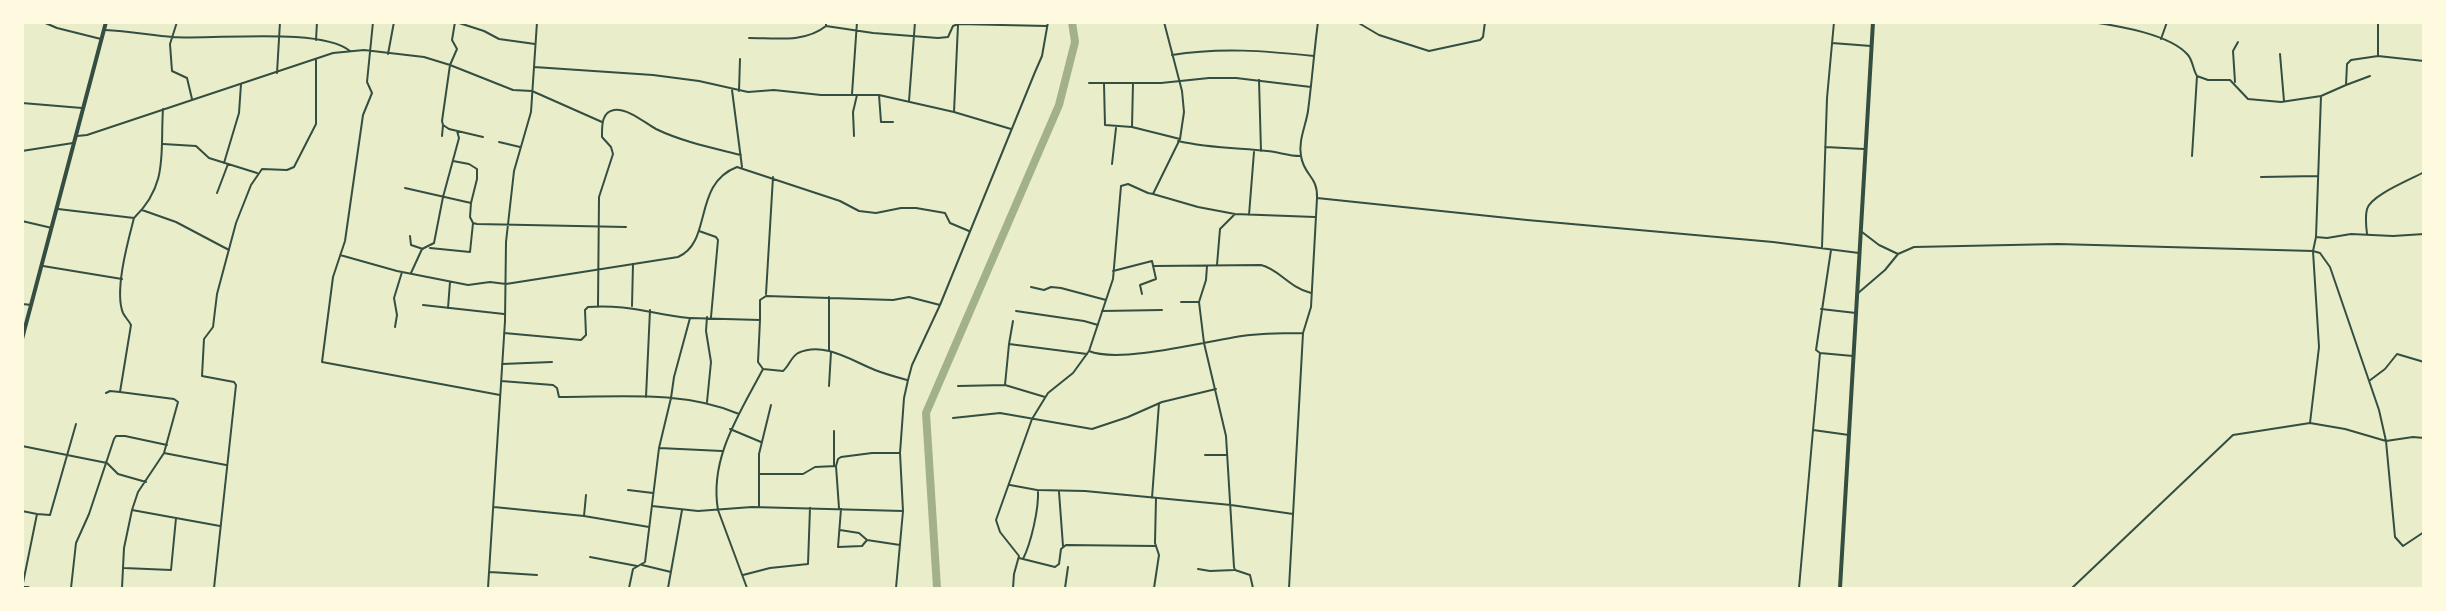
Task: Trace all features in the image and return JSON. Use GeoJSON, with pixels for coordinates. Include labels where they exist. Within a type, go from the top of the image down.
{"type":"FeatureCollection","features":[{"type":"Feature","properties":{"kind":"main road"},"geometry":{"type":"LineString","coordinates":[[22,339],[106,22]]}},
{"type":"Feature","properties":{"kind":"main road"},"geometry":{"type":"LineString","coordinates":[[1840,588],[1857,294],[1855,253],[1860,230],[1873,22]]}},
{"type":"Feature","properties":{"kind":"main road"},"geometry":{"type":"LineString","coordinates":[[23,587],[28,588]]}},
{"type":"Feature","properties":{"kind":"street"},"geometry":{"type":"LineString","coordinates":[[43,22],[102,40]]}},
{"type":"Feature","properties":{"kind":"street"},"geometry":{"type":"LineString","coordinates":[[177,22],[170,44],[172,70],[187,78],[192,99]]}},
{"type":"Feature","properties":{"kind":"street"},"geometry":{"type":"LineString","coordinates":[[277,73],[280,22]]}},
{"type":"Feature","properties":{"kind":"street"},"geometry":{"type":"LineString","coordinates":[[316,40],[317,22]]}},
{"type":"Feature","properties":{"kind":"street"},"geometry":{"type":"LineString","coordinates":[[373,22],[367,82],[372,93],[363,116],[345,241],[333,277],[322,358],[324,364],[498,394]]}},
{"type":"Feature","properties":{"kind":"street"},"geometry":{"type":"LineString","coordinates":[[388,54],[394,22]]}},
{"type":"Feature","properties":{"kind":"street"},"geometry":{"type":"LineString","coordinates":[[441,136],[450,65],[458,49],[452,40],[456,22],[484,31],[499,39],[534,44]]}},
{"type":"Feature","properties":{"kind":"street"},"geometry":{"type":"LineString","coordinates":[[488,588],[494,507],[498,394],[501,381],[505,314],[506,243],[514,171],[531,112],[537,22]]}},
{"type":"Feature","properties":{"kind":"street"},"geometry":{"type":"LineString","coordinates":[[852,94],[857,22]]}},
{"type":"Feature","properties":{"kind":"street"},"geometry":{"type":"LineString","coordinates":[[909,100],[915,22]]}},
{"type":"Feature","properties":{"kind":"street"},"geometry":{"type":"LineString","coordinates":[[1153,194],[1179,140],[1184,112],[1164,22]]}},
{"type":"Feature","properties":{"kind":"street"},"geometry":{"type":"LineString","coordinates":[[1289,588],[1303,333],[1311,308],[1317,198],[1317,184],[1306,171],[1300,156],[1318,22]]}},
{"type":"Feature","properties":{"kind":"street"},"geometry":{"type":"LineString","coordinates":[[1357,22],[1379,35],[1429,51],[1480,40],[1483,36],[1485,22]]}},
{"type":"Feature","properties":{"kind":"street"},"geometry":{"type":"LineString","coordinates":[[1821,248],[1825,147],[1834,22]]}},
{"type":"Feature","properties":{"kind":"street"},"geometry":{"type":"LineString","coordinates":[[2092,22],[2128,28],[2161,39],[2185,52],[2197,76],[2192,156]]}},
{"type":"Feature","properties":{"kind":"street"},"geometry":{"type":"LineString","coordinates":[[2161,39],[2167,22]]}},
{"type":"Feature","properties":{"kind":"street"},"geometry":{"type":"LineString","coordinates":[[2378,22],[2378,56]]}},
{"type":"Feature","properties":{"kind":"street"},"geometry":{"type":"LineString","coordinates":[[954,112],[958,24]]}},
{"type":"Feature","properties":{"kind":"street"},"geometry":{"type":"LineString","coordinates":[[749,38],[809,36],[826,25],[856,31],[948,37],[953,26],[958,24],[1048,24],[1042,56],[940,304],[912,365],[904,398],[900,453],[903,511],[896,588]]}},
{"type":"Feature","properties":{"kind":"street"},"geometry":{"type":"LineString","coordinates":[[105,30],[173,36],[278,37],[316,40],[336,42],[350,51]]}},
{"type":"Feature","properties":{"kind":"street"},"geometry":{"type":"LineString","coordinates":[[2238,42],[2233,51],[2235,82],[2242,95],[2248,99],[2261,102],[2284,102],[2320,96],[2370,76]]}},
{"type":"Feature","properties":{"kind":"street"},"geometry":{"type":"LineString","coordinates":[[1832,43],[1871,46]]}},
{"type":"Feature","properties":{"kind":"street"},"geometry":{"type":"LineString","coordinates":[[1172,55],[1202,50],[1230,49],[1314,56]]}},
{"type":"Feature","properties":{"kind":"street"},"geometry":{"type":"LineString","coordinates":[[77,136],[333,53],[350,51],[424,57],[513,90],[532,91],[602,122]]}},
{"type":"Feature","properties":{"kind":"street"},"geometry":{"type":"LineString","coordinates":[[2280,54],[2284,102]]}},
{"type":"Feature","properties":{"kind":"street"},"geometry":{"type":"LineString","coordinates":[[2346,85],[2349,61],[2378,56],[2424,61]]}},
{"type":"Feature","properties":{"kind":"street"},"geometry":{"type":"LineString","coordinates":[[739,91],[740,59]]}},
{"type":"Feature","properties":{"kind":"street"},"geometry":{"type":"LineString","coordinates":[[163,144],[196,146],[209,158],[257,173],[266,169],[291,169],[300,157],[316,124],[316,60]]}},
{"type":"Feature","properties":{"kind":"street"},"geometry":{"type":"LineString","coordinates":[[534,67],[653,75],[699,81],[739,91],[774,90],[821,95],[879,95],[909,100],[1011,129]]}},
{"type":"Feature","properties":{"kind":"street"},"geometry":{"type":"LineString","coordinates":[[2197,76],[2235,82]]}},
{"type":"Feature","properties":{"kind":"street"},"geometry":{"type":"LineString","coordinates":[[1089,83],[1179,82],[1209,78],[1259,80],[1311,87]]}},
{"type":"Feature","properties":{"kind":"street"},"geometry":{"type":"LineString","coordinates":[[1259,80],[1261,151]]}},
{"type":"Feature","properties":{"kind":"street"},"geometry":{"type":"LineString","coordinates":[[224,163],[239,113],[241,83]]}},
{"type":"Feature","properties":{"kind":"street"},"geometry":{"type":"LineString","coordinates":[[1104,83],[1107,126],[1132,127],[1220,149],[1254,150],[1284,156],[1300,156]]}},
{"type":"Feature","properties":{"kind":"street"},"geometry":{"type":"LineString","coordinates":[[1132,127],[1133,83]]}},
{"type":"Feature","properties":{"kind":"street"},"geometry":{"type":"LineString","coordinates":[[732,90],[742,167]]}},
{"type":"Feature","properties":{"kind":"street"},"geometry":{"type":"LineString","coordinates":[[854,136],[853,112],[857,94]]}},
{"type":"Feature","properties":{"kind":"street"},"geometry":{"type":"LineString","coordinates":[[879,95],[881,122],[893,122]]}},
{"type":"Feature","properties":{"kind":"street"},"geometry":{"type":"LineString","coordinates":[[2310,423],[2319,347],[2313,251],[2316,237],[2320,96]]}},
{"type":"Feature","properties":{"kind":"street"},"geometry":{"type":"LineString","coordinates":[[22,103],[84,108]]}},
{"type":"Feature","properties":{"kind":"street"},"geometry":{"type":"LineString","coordinates":[[120,392],[131,328],[131,323],[122,311],[124,257],[134,218],[150,199],[161,170],[163,109]]}},
{"type":"Feature","properties":{"kind":"street"},"geometry":{"type":"LineString","coordinates":[[598,306],[599,197],[613,154],[611,147],[603,140],[602,122],[610,111],[624,111],[658,130],[696,144],[741,155]]}},
{"type":"Feature","properties":{"kind":"street"},"geometry":{"type":"LineString","coordinates":[[443,125],[483,137]]}},
{"type":"Feature","properties":{"kind":"street"},"geometry":{"type":"LineString","coordinates":[[1112,164],[1116,127]]}},
{"type":"Feature","properties":{"kind":"street"},"geometry":{"type":"LineString","coordinates":[[410,236],[411,245],[423,249],[434,243],[443,197],[459,138],[457,131]]}},
{"type":"Feature","properties":{"kind":"street"},"geometry":{"type":"LineString","coordinates":[[22,151],[76,142]]}},
{"type":"Feature","properties":{"kind":"street"},"geometry":{"type":"LineString","coordinates":[[499,142],[520,147]]}},
{"type":"Feature","properties":{"kind":"street"},"geometry":{"type":"LineString","coordinates":[[1825,147],[1865,149]]}},
{"type":"Feature","properties":{"kind":"street"},"geometry":{"type":"LineString","coordinates":[[1249,215],[1254,150]]}},
{"type":"Feature","properties":{"kind":"street"},"geometry":{"type":"LineString","coordinates":[[429,247],[470,252],[473,223],[470,217],[471,203],[477,169],[469,164],[453,161]]}},
{"type":"Feature","properties":{"kind":"street"},"geometry":{"type":"LineString","coordinates":[[217,193],[228,164]]}},
{"type":"Feature","properties":{"kind":"street"},"geometry":{"type":"LineString","coordinates":[[340,255],[402,272],[468,285],[490,282],[506,284],[684,254],[697,238],[708,196],[723,176],[732,169],[742,167],[840,201],[860,211],[876,213],[901,208],[916,208],[945,213],[950,223],[969,231]]}},
{"type":"Feature","properties":{"kind":"street"},"geometry":{"type":"LineString","coordinates":[[2367,234],[2366,214],[2370,204],[2383,194],[2424,172]]}},
{"type":"Feature","properties":{"kind":"street"},"geometry":{"type":"LineString","coordinates":[[214,588],[235,383],[229,379],[202,375],[204,339],[213,327],[217,294],[236,223],[257,173]]}},
{"type":"Feature","properties":{"kind":"street"},"geometry":{"type":"LineString","coordinates":[[2261,177],[2318,176]]}},
{"type":"Feature","properties":{"kind":"street"},"geometry":{"type":"LineString","coordinates":[[766,296],[773,177]]}},
{"type":"Feature","properties":{"kind":"street"},"geometry":{"type":"LineString","coordinates":[[1021,559],[1000,532],[996,523],[1032,419],[1045,397],[1073,373],[1088,352],[1098,326],[1113,271],[1121,186],[1128,184],[1148,194],[1235,214],[1315,217]]}},
{"type":"Feature","properties":{"kind":"street"},"geometry":{"type":"LineString","coordinates":[[405,188],[471,203]]}},
{"type":"Feature","properties":{"kind":"street"},"geometry":{"type":"LineString","coordinates":[[1317,198],[1855,253]]}},
{"type":"Feature","properties":{"kind":"street"},"geometry":{"type":"LineString","coordinates":[[58,209],[134,218]]}},
{"type":"Feature","properties":{"kind":"street"},"geometry":{"type":"LineString","coordinates":[[142,210],[177,222],[229,250]]}},
{"type":"Feature","properties":{"kind":"street"},"geometry":{"type":"LineString","coordinates":[[1216,265],[1217,236],[1220,228],[1235,214]]}},
{"type":"Feature","properties":{"kind":"street"},"geometry":{"type":"LineString","coordinates":[[22,221],[53,228]]}},
{"type":"Feature","properties":{"kind":"street"},"geometry":{"type":"LineString","coordinates":[[473,223],[509,226],[626,226]]}},
{"type":"Feature","properties":{"kind":"street"},"geometry":{"type":"LineString","coordinates":[[1860,230],[1879,245],[1898,254]]}},
{"type":"Feature","properties":{"kind":"street"},"geometry":{"type":"LineString","coordinates":[[699,231],[716,237],[718,240],[706,332],[711,362],[707,402]]}},
{"type":"Feature","properties":{"kind":"street"},"geometry":{"type":"LineString","coordinates":[[2316,237],[2327,238],[2351,234],[2393,236],[2424,234]]}},
{"type":"Feature","properties":{"kind":"street"},"geometry":{"type":"LineString","coordinates":[[1857,294],[1885,270],[1898,254],[1914,247],[2058,244],[2313,251],[2320,254],[2330,267],[2369,381],[2386,441],[2395,537],[2403,546],[2424,532]]}},
{"type":"Feature","properties":{"kind":"street"},"geometry":{"type":"LineString","coordinates":[[411,274],[423,249]]}},
{"type":"Feature","properties":{"kind":"street"},"geometry":{"type":"LineString","coordinates":[[1799,588],[1820,353],[1816,345],[1831,250]]}},
{"type":"Feature","properties":{"kind":"street"},"geometry":{"type":"LineString","coordinates":[[1113,271],[1152,261],[1155,280],[1140,285],[1142,294]]}},
{"type":"Feature","properties":{"kind":"street"},"geometry":{"type":"LineString","coordinates":[[632,307],[633,264]]}},
{"type":"Feature","properties":{"kind":"street"},"geometry":{"type":"LineString","coordinates":[[43,266],[122,279]]}},
{"type":"Feature","properties":{"kind":"street"},"geometry":{"type":"LineString","coordinates":[[1154,266],[1268,267],[1289,284],[1312,293]]}},
{"type":"Feature","properties":{"kind":"street"},"geometry":{"type":"LineString","coordinates":[[1207,266],[1206,280],[1199,302],[1204,343],[1223,419],[1234,570]]}},
{"type":"Feature","properties":{"kind":"street"},"geometry":{"type":"LineString","coordinates":[[395,327],[397,315],[394,298],[402,272]]}},
{"type":"Feature","properties":{"kind":"street"},"geometry":{"type":"LineString","coordinates":[[448,308],[450,282]]}},
{"type":"Feature","properties":{"kind":"street"},"geometry":{"type":"LineString","coordinates":[[1031,287],[1044,290],[1051,287],[1061,288],[1106,300]]}},
{"type":"Feature","properties":{"kind":"street"},"geometry":{"type":"LineString","coordinates":[[908,380],[878,372],[830,352],[800,352],[783,371],[763,369],[758,362],[760,300],[766,296],[893,300],[909,297],[940,304]]}},
{"type":"Feature","properties":{"kind":"street"},"geometry":{"type":"LineString","coordinates":[[829,297],[829,386]]}},
{"type":"Feature","properties":{"kind":"street"},"geometry":{"type":"LineString","coordinates":[[1180,302],[1199,302]]}},
{"type":"Feature","properties":{"kind":"street"},"geometry":{"type":"LineString","coordinates":[[22,304],[32,305]]}},
{"type":"Feature","properties":{"kind":"street"},"geometry":{"type":"LineString","coordinates":[[423,305],[505,314]]}},
{"type":"Feature","properties":{"kind":"street"},"geometry":{"type":"LineString","coordinates":[[504,333],[580,340],[586,335],[585,310],[588,307],[598,306],[632,307],[659,314],[690,318],[760,320]]}},
{"type":"Feature","properties":{"kind":"street"},"geometry":{"type":"LineString","coordinates":[[1821,309],[1856,313]]}},
{"type":"Feature","properties":{"kind":"street"},"geometry":{"type":"LineString","coordinates":[[646,397],[650,310]]}},
{"type":"Feature","properties":{"kind":"street"},"geometry":{"type":"LineString","coordinates":[[1102,311],[1162,310]]}},
{"type":"Feature","properties":{"kind":"street"},"geometry":{"type":"LineString","coordinates":[[1016,311],[1084,321],[1098,326]]}},
{"type":"Feature","properties":{"kind":"street"},"geometry":{"type":"LineString","coordinates":[[642,565],[645,562],[659,448],[674,377],[690,318]]}},
{"type":"Feature","properties":{"kind":"street"},"geometry":{"type":"LineString","coordinates":[[1005,385],[1013,321]]}},
{"type":"Feature","properties":{"kind":"street"},"geometry":{"type":"LineString","coordinates":[[1009,344],[1112,354],[1155,351],[1251,334],[1303,333]]}},
{"type":"Feature","properties":{"kind":"street"},"geometry":{"type":"LineString","coordinates":[[1820,353],[1853,356]]}},
{"type":"Feature","properties":{"kind":"street"},"geometry":{"type":"LineString","coordinates":[[2369,381],[2385,369],[2397,354],[2424,362]]}},
{"type":"Feature","properties":{"kind":"street"},"geometry":{"type":"LineString","coordinates":[[502,364],[552,362]]}},
{"type":"Feature","properties":{"kind":"street"},"geometry":{"type":"LineString","coordinates":[[747,588],[718,510],[717,499],[722,451],[730,429],[763,369]]}},
{"type":"Feature","properties":{"kind":"street"},"geometry":{"type":"LineString","coordinates":[[501,381],[553,385],[557,388],[559,397],[671,398],[707,402],[739,414]]}},
{"type":"Feature","properties":{"kind":"street"},"geometry":{"type":"LineString","coordinates":[[958,386],[1005,385],[1045,397]]}},
{"type":"Feature","properties":{"kind":"street"},"geometry":{"type":"LineString","coordinates":[[953,418],[992,413],[1092,429],[1128,417],[1159,403],[1216,388]]}},
{"type":"Feature","properties":{"kind":"street"},"geometry":{"type":"LineString","coordinates":[[106,393],[110,391],[177,400],[178,405],[164,453],[138,492],[132,510],[122,588]]}},
{"type":"Feature","properties":{"kind":"street"},"geometry":{"type":"LineString","coordinates":[[1154,588],[1159,555],[1155,546],[1154,498],[1159,403]]}},
{"type":"Feature","properties":{"kind":"street"},"geometry":{"type":"LineString","coordinates":[[759,507],[761,442],[771,405]]}},
{"type":"Feature","properties":{"kind":"street"},"geometry":{"type":"LineString","coordinates":[[2072,588],[2228,437],[2239,433],[2310,423],[2345,429],[2386,441],[2413,437],[2424,438]]}},
{"type":"Feature","properties":{"kind":"street"},"geometry":{"type":"LineString","coordinates":[[22,511],[50,515],[76,424]]}},
{"type":"Feature","properties":{"kind":"street"},"geometry":{"type":"LineString","coordinates":[[730,429],[761,442]]}},
{"type":"Feature","properties":{"kind":"street"},"geometry":{"type":"LineString","coordinates":[[1813,430],[1849,435]]}},
{"type":"Feature","properties":{"kind":"street"},"geometry":{"type":"LineString","coordinates":[[834,431],[840,509],[838,547],[862,546],[867,540]]}},
{"type":"Feature","properties":{"kind":"street"},"geometry":{"type":"LineString","coordinates":[[71,588],[76,543],[116,436],[167,445]]}},
{"type":"Feature","properties":{"kind":"street"},"geometry":{"type":"LineString","coordinates":[[22,446],[107,463],[118,474],[146,482]]}},
{"type":"Feature","properties":{"kind":"street"},"geometry":{"type":"LineString","coordinates":[[659,448],[722,451]]}},
{"type":"Feature","properties":{"kind":"street"},"geometry":{"type":"LineString","coordinates":[[164,453],[226,465]]}},
{"type":"Feature","properties":{"kind":"street"},"geometry":{"type":"LineString","coordinates":[[835,466],[838,459],[842,457],[872,453],[900,453]]}},
{"type":"Feature","properties":{"kind":"street"},"geometry":{"type":"LineString","coordinates":[[1205,455],[1227,455]]}},
{"type":"Feature","properties":{"kind":"street"},"geometry":{"type":"LineString","coordinates":[[759,474],[803,474],[815,467],[835,466]]}},
{"type":"Feature","properties":{"kind":"street"},"geometry":{"type":"LineString","coordinates":[[1010,485],[1059,492],[1085,491],[1230,505],[1293,514]]}},
{"type":"Feature","properties":{"kind":"street"},"geometry":{"type":"LineString","coordinates":[[628,490],[653,493]]}},
{"type":"Feature","properties":{"kind":"street"},"geometry":{"type":"LineString","coordinates":[[1013,588],[1014,574],[1028,548],[1038,490]]}},
{"type":"Feature","properties":{"kind":"street"},"geometry":{"type":"LineString","coordinates":[[1021,559],[1057,567],[1063,546],[1059,492]]}},
{"type":"Feature","properties":{"kind":"street"},"geometry":{"type":"LineString","coordinates":[[584,516],[586,495]]}},
{"type":"Feature","properties":{"kind":"street"},"geometry":{"type":"LineString","coordinates":[[652,506],[682,510],[810,507],[903,511]]}},
{"type":"Feature","properties":{"kind":"street"},"geometry":{"type":"LineString","coordinates":[[494,507],[584,516],[649,527]]}},
{"type":"Feature","properties":{"kind":"street"},"geometry":{"type":"LineString","coordinates":[[743,575],[770,568],[808,564],[810,507]]}},
{"type":"Feature","properties":{"kind":"street"},"geometry":{"type":"LineString","coordinates":[[132,510],[221,526]]}},
{"type":"Feature","properties":{"kind":"street"},"geometry":{"type":"LineString","coordinates":[[668,588],[682,510]]}},
{"type":"Feature","properties":{"kind":"street"},"geometry":{"type":"LineString","coordinates":[[23,587],[37,514]]}},
{"type":"Feature","properties":{"kind":"street"},"geometry":{"type":"LineString","coordinates":[[123,567],[171,570],[176,518]]}},
{"type":"Feature","properties":{"kind":"street"},"geometry":{"type":"LineString","coordinates":[[840,530],[859,533],[867,540],[901,545]]}},
{"type":"Feature","properties":{"kind":"street"},"geometry":{"type":"LineString","coordinates":[[1063,546],[1155,546]]}},
{"type":"Feature","properties":{"kind":"street"},"geometry":{"type":"LineString","coordinates":[[590,556],[671,572]]}},
{"type":"Feature","properties":{"kind":"street"},"geometry":{"type":"LineString","coordinates":[[629,588],[632,572],[637,566]]}},
{"type":"Feature","properties":{"kind":"street"},"geometry":{"type":"LineString","coordinates":[[1065,588],[1068,567]]}},
{"type":"Feature","properties":{"kind":"street"},"geometry":{"type":"LineString","coordinates":[[1198,569],[1234,570],[1250,575],[1253,588]]}},
{"type":"Feature","properties":{"kind":"street"},"geometry":{"type":"LineString","coordinates":[[489,572],[537,575]]}},
{"type":"Feature","properties":{"kind":"waterway"},"geometry":{"type":"LineString","coordinates":[[937,588],[926,413],[1059,105],[1075,42],[1072,22]]}}]}
